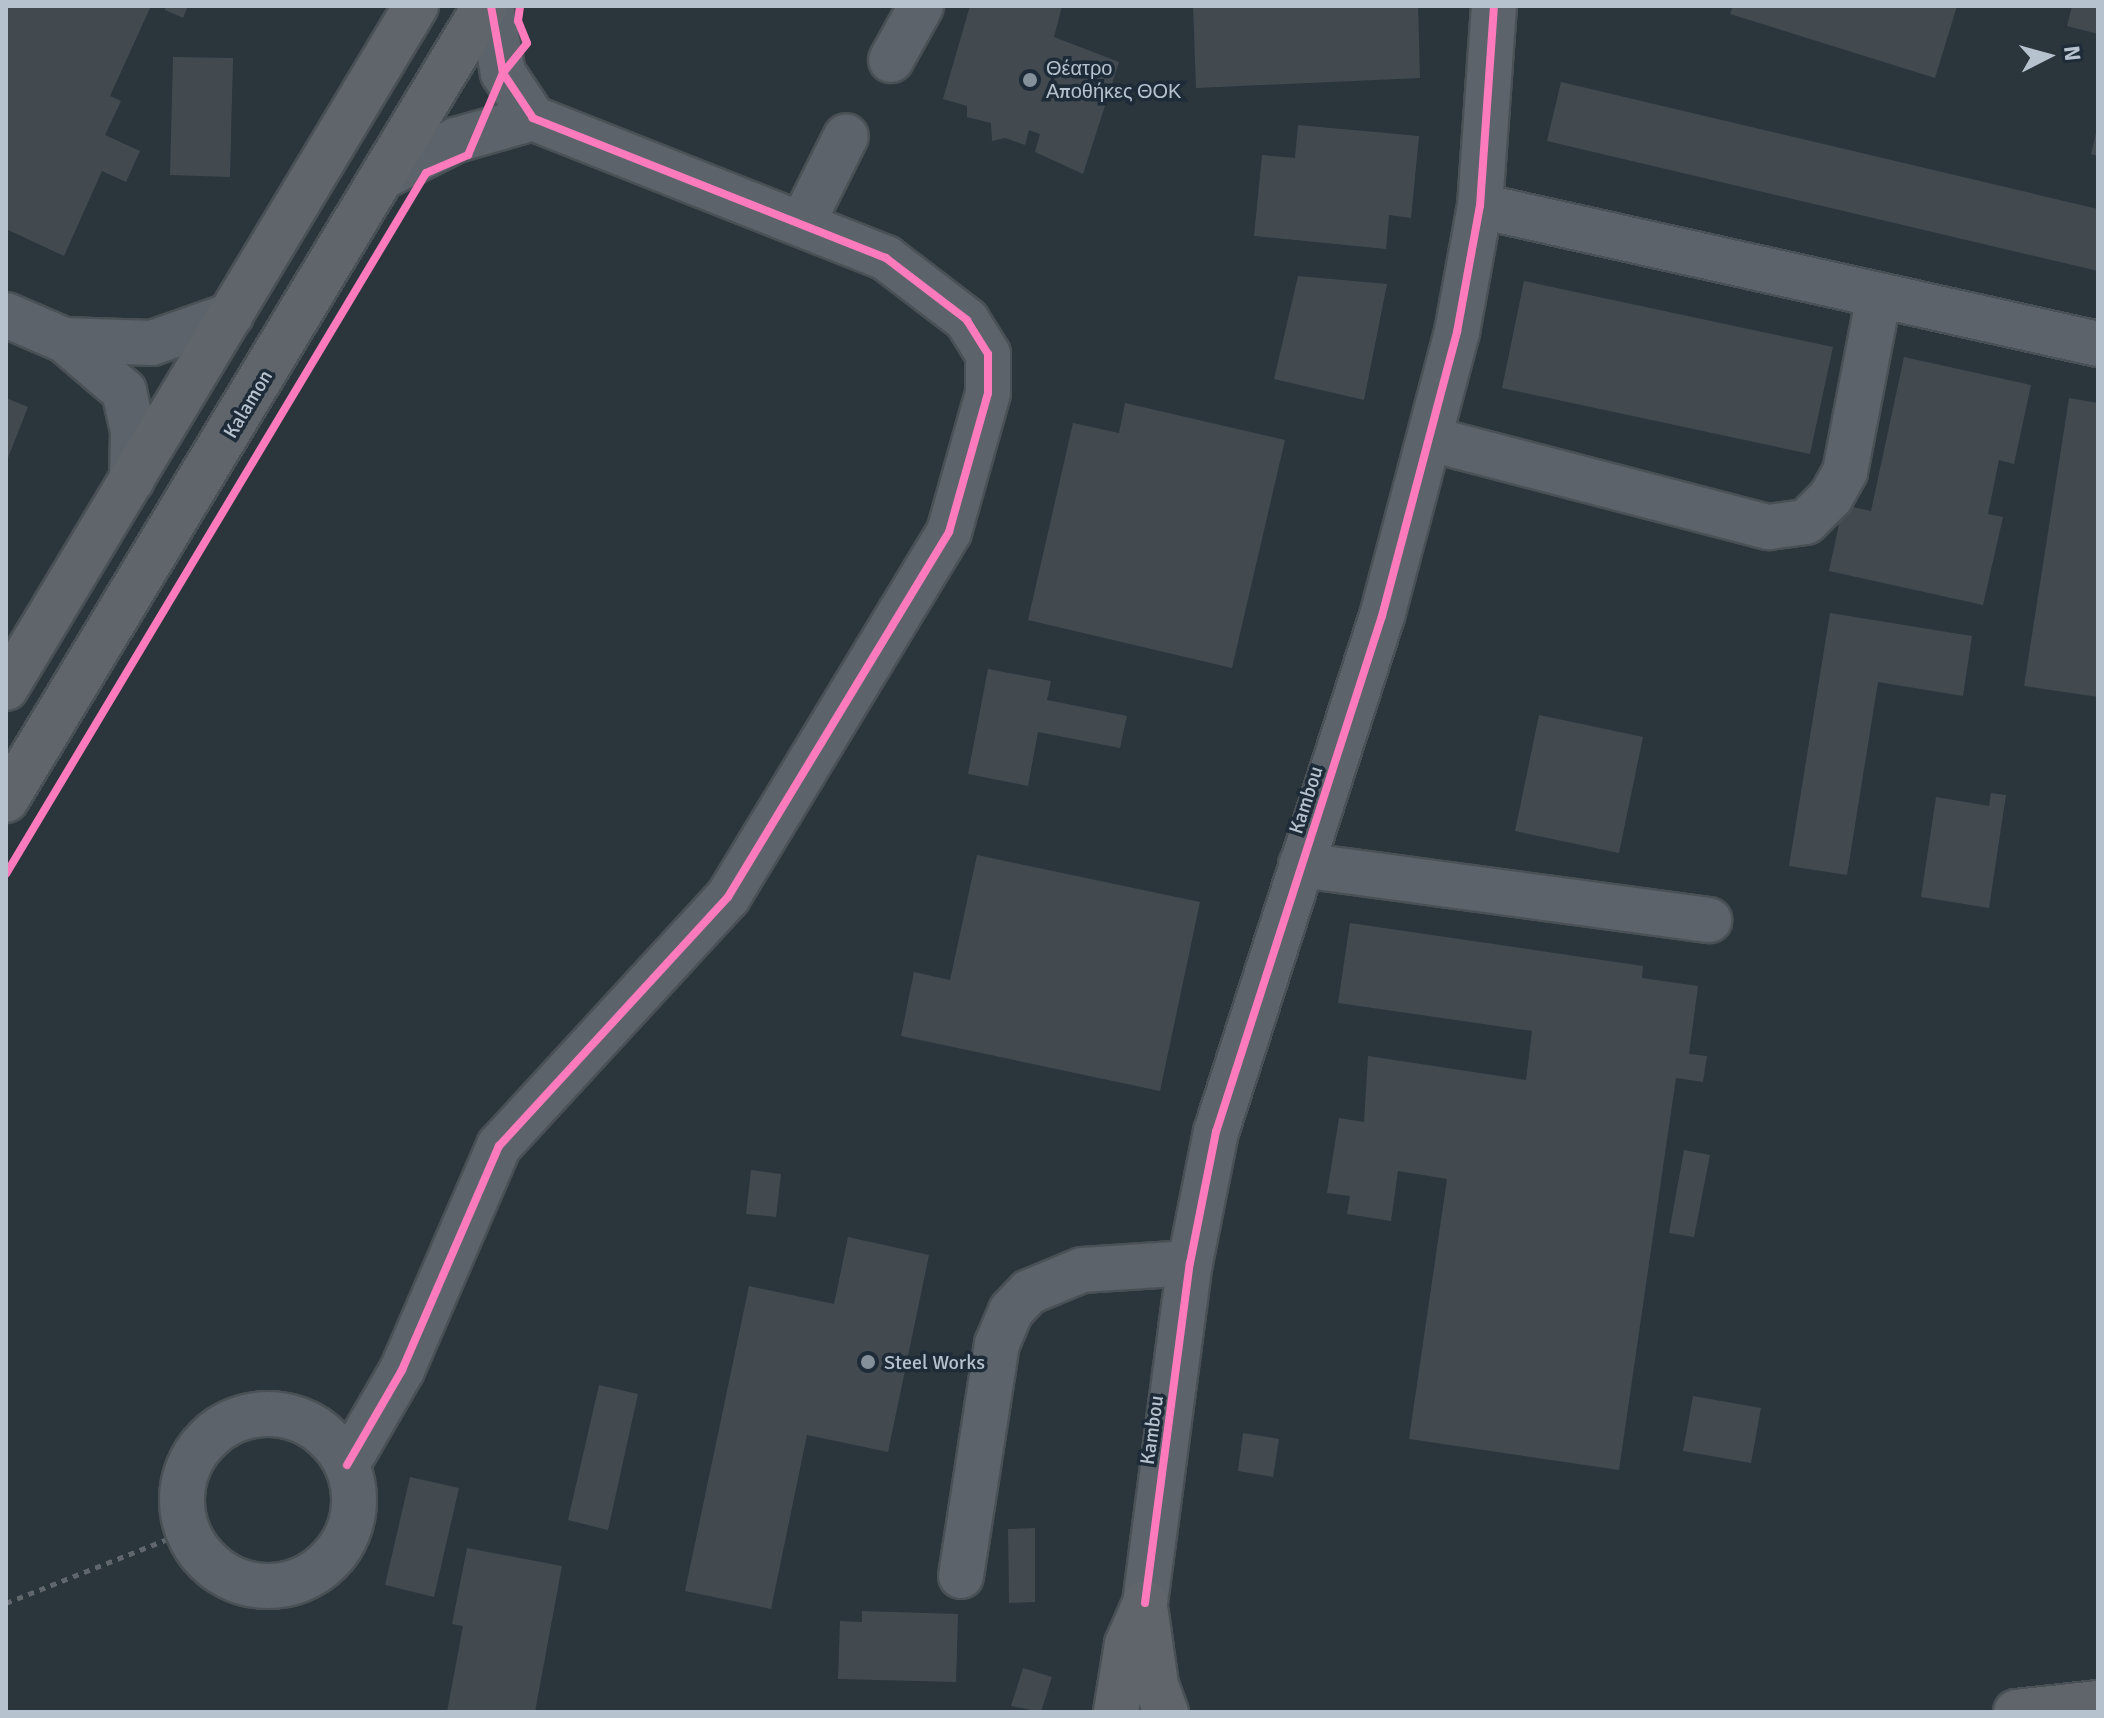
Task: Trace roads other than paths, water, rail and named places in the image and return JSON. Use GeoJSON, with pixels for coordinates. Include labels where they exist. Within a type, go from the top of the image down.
{"type":"FeatureCollection","features":[{"type":"Feature","properties":{"kind":"main road"},"geometry":{"type":"LineString","coordinates":[[6,688],[416,6]]}},
{"type":"Feature","properties":{"kind":"main road","name":"Kalamon"},"geometry":{"type":"LineString","coordinates":[[6,800],[485,6]]}},
{"type":"Feature","properties":{"kind":"main road"},"geometry":{"type":"LineString","coordinates":[[1116,1712],[1127,1644],[1145,1603]]}},
{"type":"Feature","properties":{"kind":"main road"},"geometry":{"type":"LineString","coordinates":[[1145,1603],[1156,1685],[1166,1712]]}},
{"type":"Feature","properties":{"kind":"main road"},"geometry":{"type":"LineString","coordinates":[[2016,1712],[2098,1703]]}},
{"type":"Feature","properties":{"kind":"street"},"geometry":{"type":"LineString","coordinates":[[347,1465],[331,1440],[307,1422],[279,1414],[249,1415],[222,1426],[200,1446],[186,1473],[182,1502],[188,1531],[203,1557],[226,1575],[278,1585],[303,1578],[326,1564],[343,1543],[352,1518],[347,1465],[402,1370],[499,1146],[728,897],[949,532],[988,393],[988,354],[967,320],[886,258],[533,118],[503,73],[491,6]]}},
{"type":"Feature","properties":{"kind":"street"},"geometry":{"type":"LineString","coordinates":[[891,60],[921,6]]}},
{"type":"Feature","properties":{"kind":"street","name":"Kambou"},"geometry":{"type":"LineString","coordinates":[[1145,1603],[1190,1263],[1221,1117],[1382,616],[1430,439],[1480,206],[1494,6]]}},
{"type":"Feature","properties":{"kind":"street"},"geometry":{"type":"LineString","coordinates":[[385,176],[456,140],[533,118]]}},
{"type":"Feature","properties":{"kind":"street"},"geometry":{"type":"LineString","coordinates":[[802,224],[846,136]]}},
{"type":"Feature","properties":{"kind":"street"},"geometry":{"type":"LineString","coordinates":[[1480,206],[2098,344]]}},
{"type":"Feature","properties":{"kind":"street"},"geometry":{"type":"LineString","coordinates":[[1430,439],[1769,527],[1806,522],[1831,497],[1845,472],[1879,295]]}},
{"type":"Feature","properties":{"kind":"street"},"geometry":{"type":"LineString","coordinates":[[6,315],[64,340],[124,391],[133,431],[132,480]]}},
{"type":"Feature","properties":{"kind":"street"},"geometry":{"type":"LineString","coordinates":[[64,340],[152,343],[231,315]]}},
{"type":"Feature","properties":{"kind":"street"},"geometry":{"type":"LineString","coordinates":[[1301,865],[1709,920]]}},
{"type":"Feature","properties":{"kind":"street"},"geometry":{"type":"LineString","coordinates":[[961,1576],[997,1344],[1011,1311],[1029,1292],[1082,1270],[1190,1263]]}},
{"type":"Feature","properties":{"kind":"place","name":"Θέατρο Αποθήκες ΘΟΚ"},"geometry":{"type":"Point","coordinates":[1030,80]}},
{"type":"Feature","properties":{"kind":"place","name":"Steel Works"},"geometry":{"type":"Point","coordinates":[868,1362]}}]}
